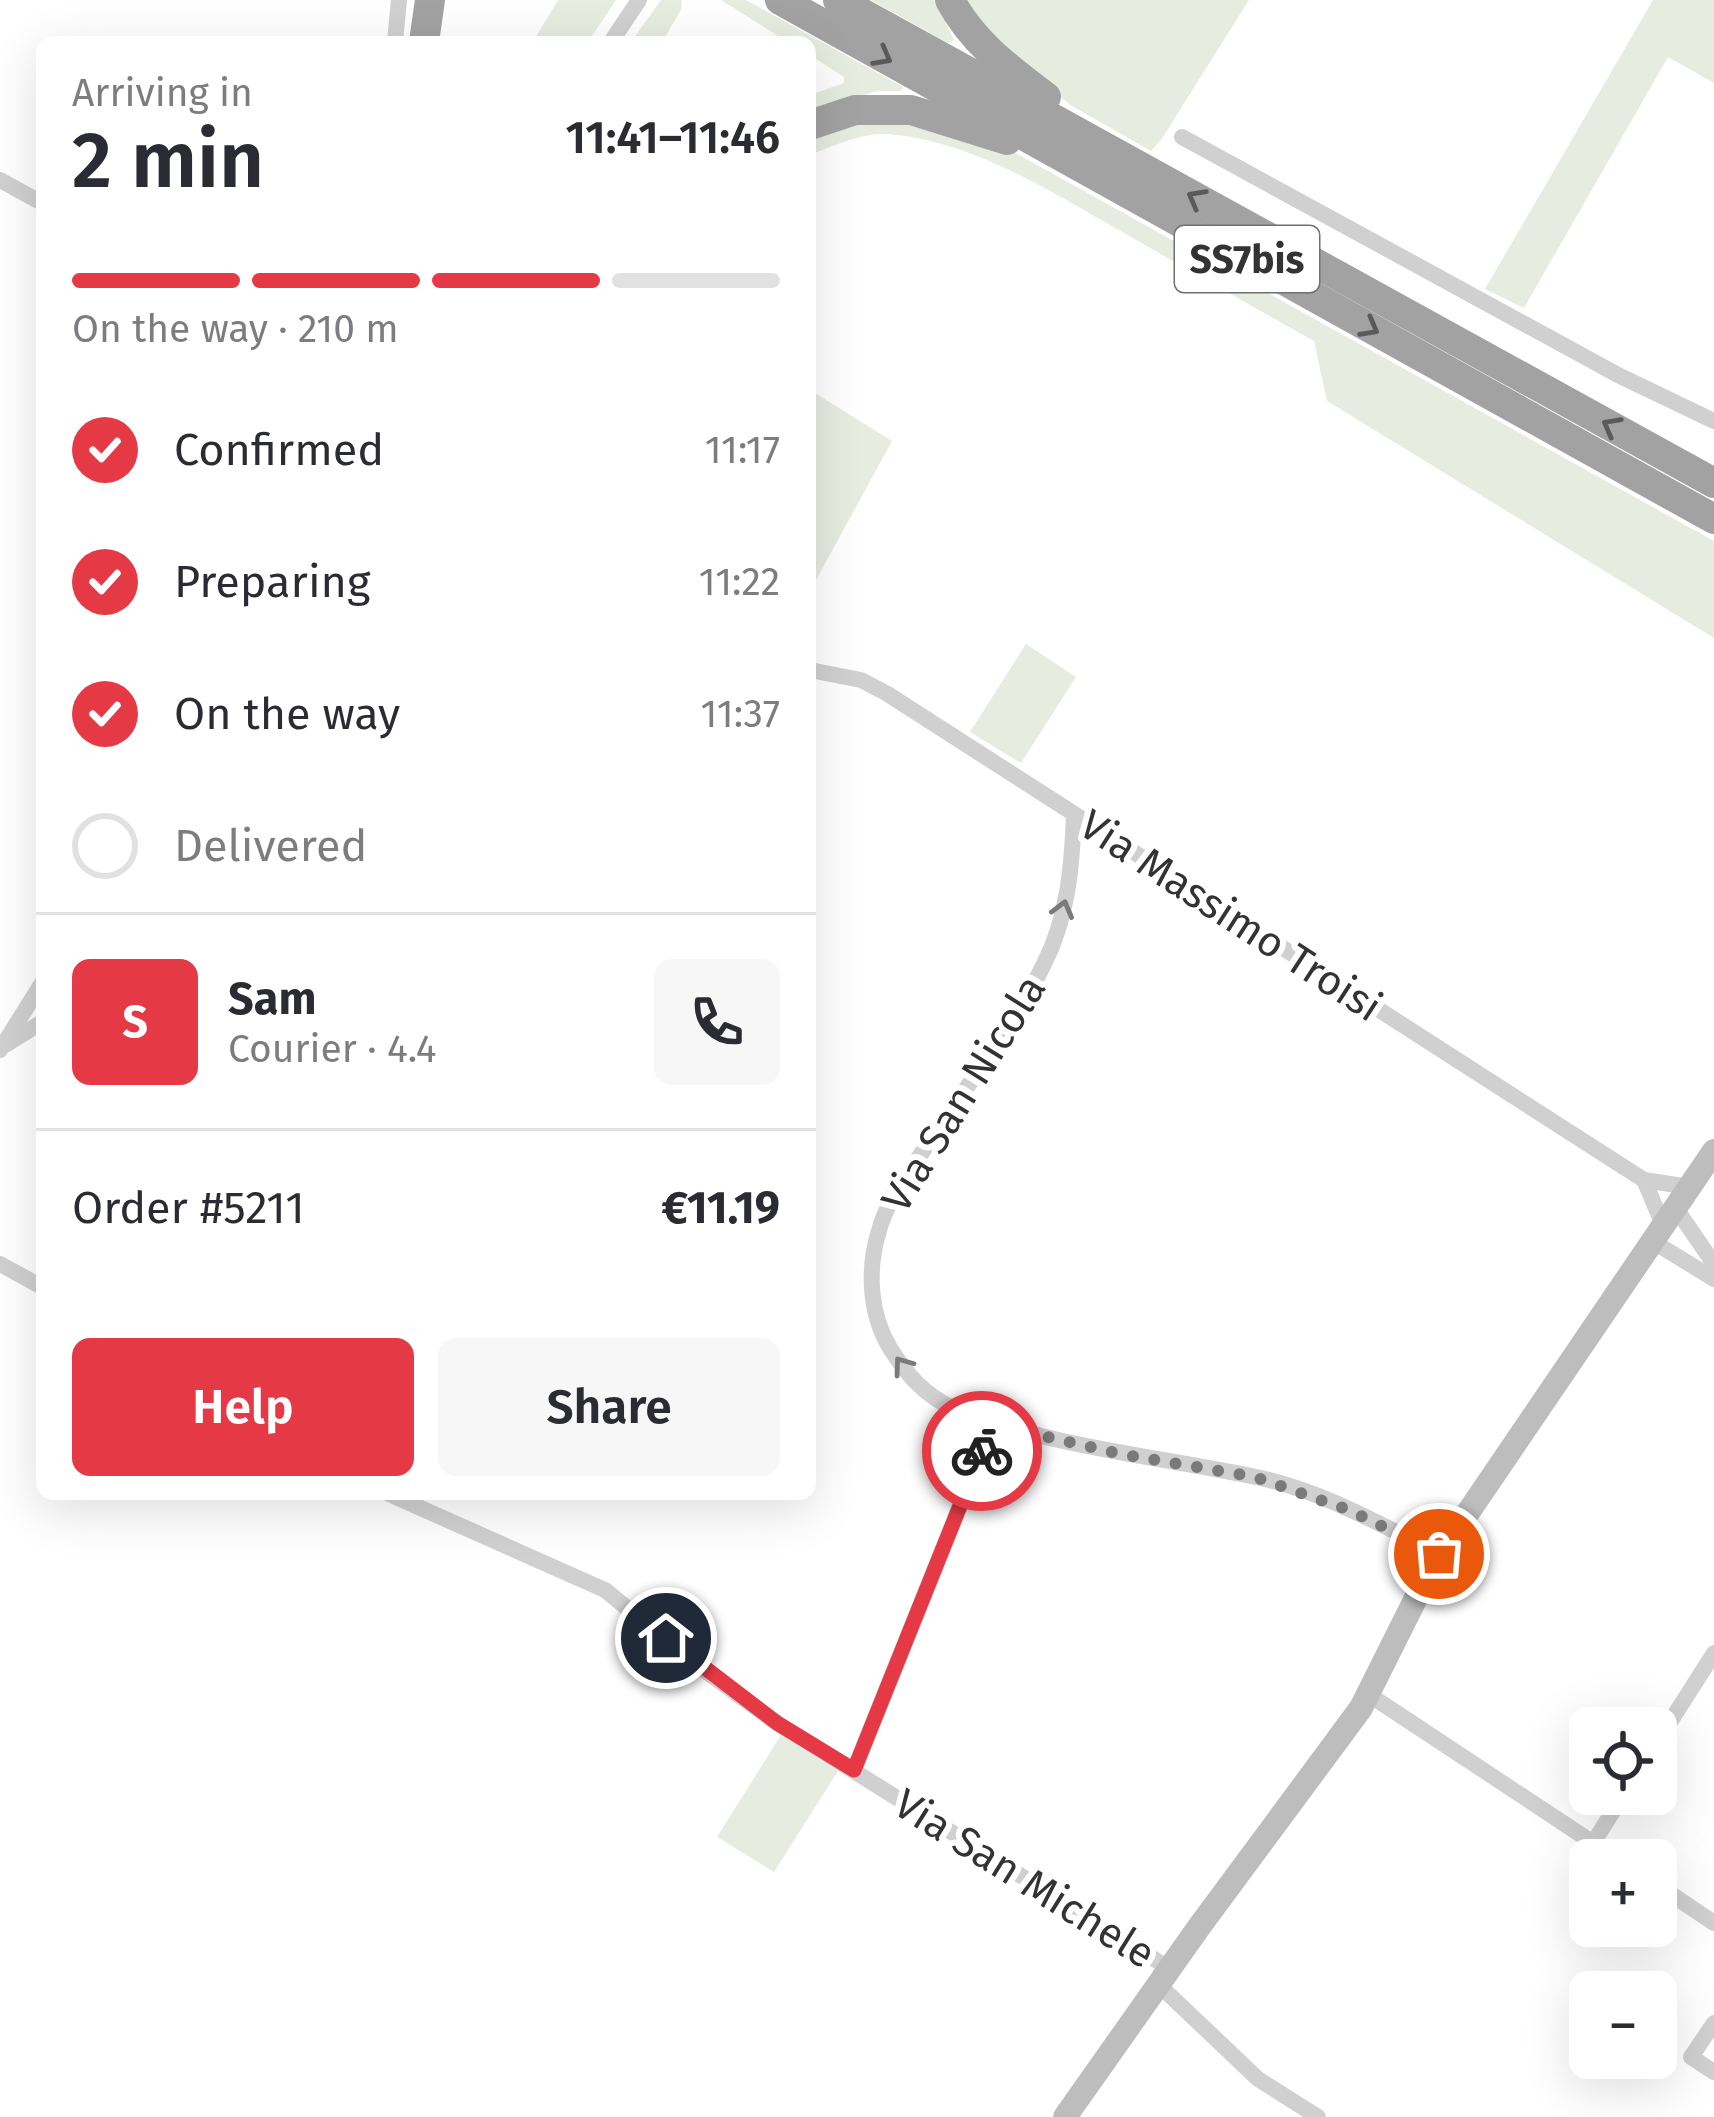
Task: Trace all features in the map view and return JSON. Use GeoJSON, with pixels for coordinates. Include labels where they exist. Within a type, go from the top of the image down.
{"type":"FeatureCollection","features":[{"type":"Feature","properties":{"kind":"highway"},"geometry":{"type":"LineString","coordinates":[[425,36],[430,0]]}},
{"type":"Feature","properties":{"kind":"highway","name":"SS7bis"},"geometry":{"type":"LineString","coordinates":[[780,0],[1714,519]]}},
{"type":"Feature","properties":{"kind":"highway","name":"SS7bis"},"geometry":{"type":"LineString","coordinates":[[838,0],[1714,483]]}},
{"type":"Feature","properties":{"kind":"highway"},"geometry":{"type":"LineString","coordinates":[[950,0],[973,36],[1003,64],[1088,124],[1121,156]]}},
{"type":"Feature","properties":{"kind":"highway"},"geometry":{"type":"LineString","coordinates":[[816,123],[855,110],[911,110],[1066,158]]}},
{"type":"Feature","properties":{"kind":"main road"},"geometry":{"type":"LineString","coordinates":[[1065,2117],[1368,1694],[1439,1554],[1714,1151]]}},
{"type":"Feature","properties":{"kind":"street"},"geometry":{"type":"LineString","coordinates":[[396,36],[399,0]]}},
{"type":"Feature","properties":{"kind":"street"},"geometry":{"type":"LineString","coordinates":[[615,36],[639,0]]}},
{"type":"Feature","properties":{"kind":"street"},"geometry":{"type":"LineString","coordinates":[[1182,136],[1618,375],[1714,421]]}},
{"type":"Feature","properties":{"kind":"street"},"geometry":{"type":"LineString","coordinates":[[0,180],[36,200]]}},
{"type":"Feature","properties":{"kind":"street","name":"Via Massimo Troisi"},"geometry":{"type":"LineString","coordinates":[[816,671],[861,680],[886,693],[1644,1180],[1670,1215]]}},
{"type":"Feature","properties":{"kind":"street","name":"Via San Nicola"},"geometry":{"type":"LineString","coordinates":[[1074,814],[1066,902],[1044,965],[895,1195],[878,1233],[872,1295],[879,1330],[903,1369],[923,1391],[945,1405],[993,1424],[1120,1454],[1255,1477],[1349,1510],[1439,1554]]}},
{"type":"Feature","properties":{"kind":"street"},"geometry":{"type":"LineString","coordinates":[[0,1049],[36,992]]}},
{"type":"Feature","properties":{"kind":"street"},"geometry":{"type":"LineString","coordinates":[[0,1049],[36,1026]]}},
{"type":"Feature","properties":{"kind":"street"},"geometry":{"type":"LineString","coordinates":[[1644,1180],[1714,1279]]}},
{"type":"Feature","properties":{"kind":"street"},"geometry":{"type":"LineString","coordinates":[[1670,1215],[1714,1264]]}},
{"type":"Feature","properties":{"kind":"street"},"geometry":{"type":"LineString","coordinates":[[0,1264],[36,1284]]}},
{"type":"Feature","properties":{"kind":"street"},"geometry":{"type":"LineString","coordinates":[[854,1770],[993,1424]]}},
{"type":"Feature","properties":{"kind":"street","name":"Via San Michele"},"geometry":{"type":"LineString","coordinates":[[402,1500],[605,1590],[688,1659],[777,1723],[1165,1977],[1258,2079],[1318,2117]]}},
{"type":"Feature","properties":{"kind":"street"},"geometry":{"type":"LineString","coordinates":[[1677,1711],[1714,1653]]}},
{"type":"Feature","properties":{"kind":"street"},"geometry":{"type":"LineString","coordinates":[[1368,1694],[1587,1839]]}},
{"type":"Feature","properties":{"kind":"street"},"geometry":{"type":"LineString","coordinates":[[1677,1898],[1714,1923]]}},
{"type":"Feature","properties":{"kind":"street"},"geometry":{"type":"LineString","coordinates":[[1714,2023],[1691,2057],[1714,2072]]}},
{"type":"Feature","properties":{"kind":"shaded area"},"geometry":{"type":"Polygon","coordinates":[[[558,0],[616,0],[592,36],[537,36],[558,0]]]}},
{"type":"Feature","properties":{"kind":"shaded area"},"geometry":{"type":"Polygon","coordinates":[[[661,0],[682,0],[666,36],[635,36],[661,0]]]}},
{"type":"Feature","properties":{"kind":"shaded area"},"geometry":{"type":"Polygon","coordinates":[[[721,0],[746,0],[811,36],[778,36],[721,0]]]}},
{"type":"Feature","properties":{"kind":"shaded area"},"geometry":{"type":"Polygon","coordinates":[[[871,0],[934,0],[954,40],[948,43],[871,0]]]}},
{"type":"Feature","properties":{"kind":"shaded area"},"geometry":{"type":"Polygon","coordinates":[[[962,0],[1249,0],[1151,151],[1072,106],[1001,52],[962,0]]]}},
{"type":"Feature","properties":{"kind":"shaded area"},"geometry":{"type":"Polygon","coordinates":[[[1653,0],[1714,0],[1714,83],[1668,57],[1524,308],[1485,289],[1653,0]]]}},
{"type":"Feature","properties":{"kind":"shaded area"},"geometry":{"type":"Polygon","coordinates":[[[816,39],[903,87],[902,91],[878,91],[816,108],[816,93],[844,83],[844,77],[816,59],[816,39]]]}},
{"type":"Feature","properties":{"kind":"shaded area"},"geometry":{"type":"Polygon","coordinates":[[[882,116],[1012,151],[1714,541],[1714,638],[1327,401],[1314,341],[1045,188],[984,159],[922,139],[879,134],[816,153],[816,133],[882,116]]]}},
{"type":"Feature","properties":{"kind":"shaded area"},"geometry":{"type":"Polygon","coordinates":[[[816,394],[892,441],[816,580],[816,394]]]}},
{"type":"Feature","properties":{"kind":"shaded area"},"geometry":{"type":"Polygon","coordinates":[[[1026,644],[1076,677],[1021,763],[970,732],[1026,644]]]}},
{"type":"Feature","properties":{"kind":"shaded area"},"geometry":{"type":"Polygon","coordinates":[[[781,1735],[838,1771],[774,1872],[717,1837],[781,1735]]]}},
{"type":"Feature","properties":{"kind":"way so far"},"geometry":{"type":"LineString","coordinates":[[982,1451],[993,1424],[1120,1454],[1255,1477],[1349,1510],[1439,1554]]}},
{"type":"Feature","properties":{"kind":"route"},"geometry":{"type":"LineString","coordinates":[[666,1638],[777,1723],[854,1770],[982,1451]]}}]}
